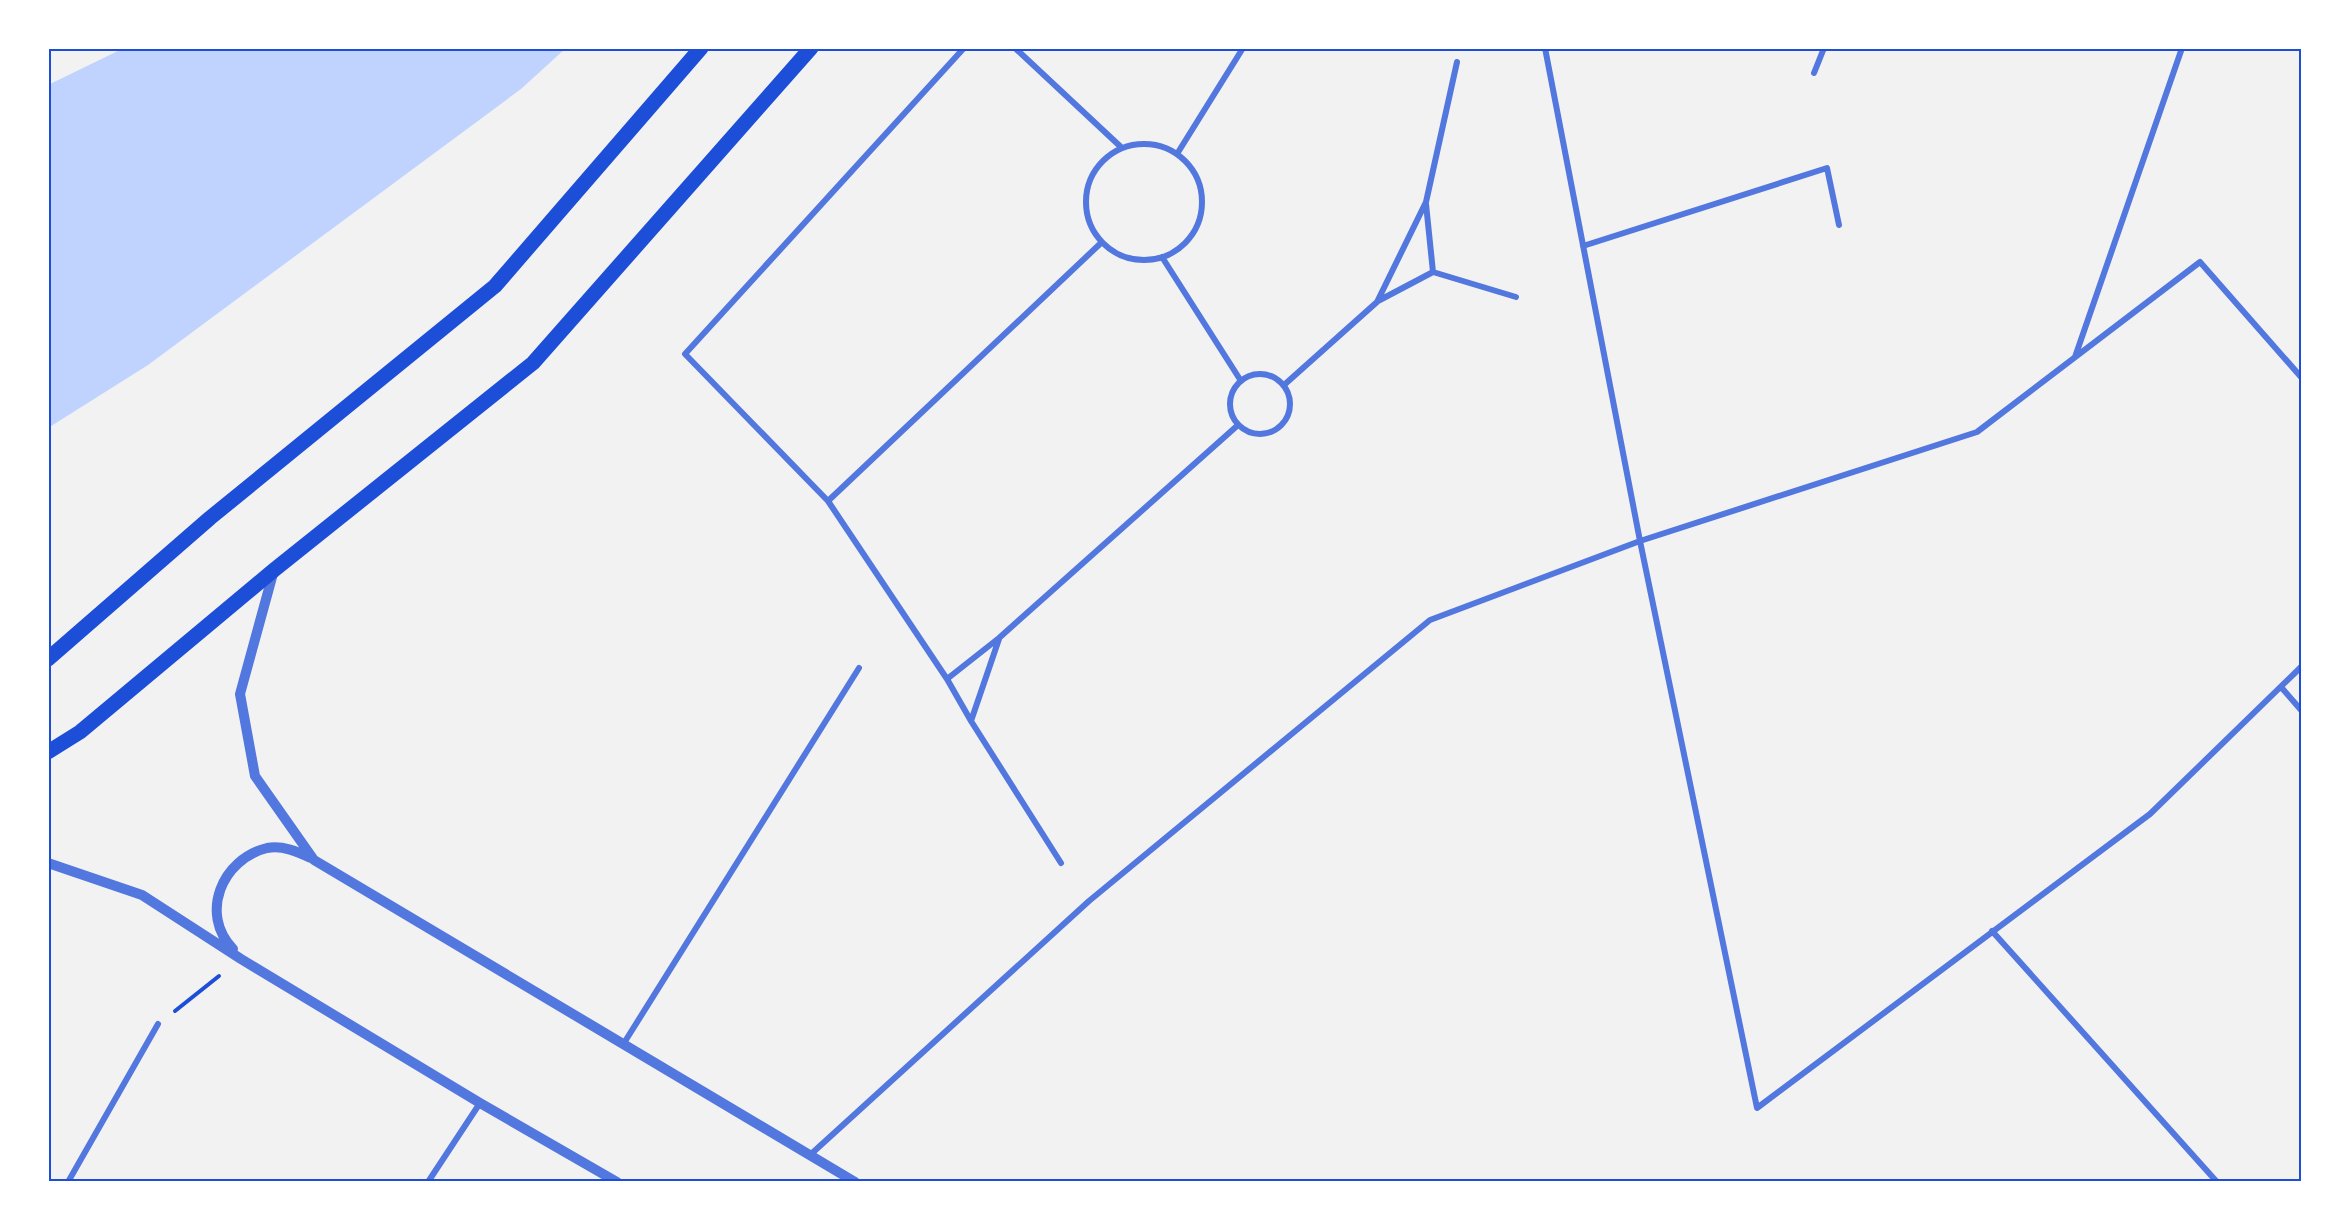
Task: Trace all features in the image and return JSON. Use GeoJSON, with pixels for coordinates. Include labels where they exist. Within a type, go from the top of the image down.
{"type":"FeatureCollection","features":[{"type":"Feature","properties":{"kind":"main road"},"geometry":{"type":"LineString","coordinates":[[48,659],[210,518],[495,286],[701,48]]}},
{"type":"Feature","properties":{"kind":"main road"},"geometry":{"type":"LineString","coordinates":[[48,752],[80,732],[274,570],[533,363],[811,48]]}},
{"type":"Feature","properties":{"kind":"street"},"geometry":{"type":"LineString","coordinates":[[964,48],[685,354],[828,501],[947,678],[971,721],[1061,862]]}},
{"type":"Feature","properties":{"kind":"street"},"geometry":{"type":"LineString","coordinates":[[1016,48],[1122,148]]}},
{"type":"Feature","properties":{"kind":"street"},"geometry":{"type":"LineString","coordinates":[[1177,154],[1243,48]]}},
{"type":"Feature","properties":{"kind":"street"},"geometry":{"type":"LineString","coordinates":[[1545,48],[1640,541],[1757,1108],[2150,814],[2301,667]]}},
{"type":"Feature","properties":{"kind":"street"},"geometry":{"type":"LineString","coordinates":[[1814,73],[1824,48]]}},
{"type":"Feature","properties":{"kind":"street"},"geometry":{"type":"LineString","coordinates":[[2074,358],[2182,48]]}},
{"type":"Feature","properties":{"kind":"street"},"geometry":{"type":"LineString","coordinates":[[1377,302],[1426,202],[1457,62]]}},
{"type":"Feature","properties":{"kind":"street"},"geometry":{"type":"LineString","coordinates":[[1141,144],[1159,146],[1177,154],[1190,166],[1199,183],[1202,201],[1199,219],[1191,236],[1178,249],[1162,257],[1145,260],[1129,258],[1115,252],[1102,242],[1092,227],[1086,208],[1087,190],[1094,172],[1106,158],[1122,148],[1141,144]]}},
{"type":"Feature","properties":{"kind":"street"},"geometry":{"type":"LineString","coordinates":[[1583,246],[1827,168],[1839,225]]}},
{"type":"Feature","properties":{"kind":"street"},"geometry":{"type":"LineString","coordinates":[[1426,202],[1433,272]]}},
{"type":"Feature","properties":{"kind":"street"},"geometry":{"type":"LineString","coordinates":[[828,501],[1102,242]]}},
{"type":"Feature","properties":{"kind":"street"},"geometry":{"type":"LineString","coordinates":[[1162,257],[1241,381]]}},
{"type":"Feature","properties":{"kind":"street"},"geometry":{"type":"LineString","coordinates":[[810,1155],[1089,901],[1430,620],[1640,541],[1977,432],[2200,262],[2301,377]]}},
{"type":"Feature","properties":{"kind":"street"},"geometry":{"type":"LineString","coordinates":[[1284,385],[1377,302],[1433,272],[1516,297]]}},
{"type":"Feature","properties":{"kind":"street"},"geometry":{"type":"LineString","coordinates":[[1258,374],[1268,375],[1284,385],[1290,404],[1289,414],[1276,430],[1256,434],[1238,425],[1233,417],[1231,398],[1241,381],[1258,374]]}},
{"type":"Feature","properties":{"kind":"street"},"geometry":{"type":"LineString","coordinates":[[947,678],[999,638],[1238,425]]}},
{"type":"Feature","properties":{"kind":"street"},"geometry":{"type":"LineString","coordinates":[[274,570],[240,694],[255,776],[314,860]]}},
{"type":"Feature","properties":{"kind":"street"},"geometry":{"type":"LineString","coordinates":[[971,721],[999,638]]}},
{"type":"Feature","properties":{"kind":"street"},"geometry":{"type":"LineString","coordinates":[[624,1043],[859,668]]}},
{"type":"Feature","properties":{"kind":"street"},"geometry":{"type":"LineString","coordinates":[[2281,687],[2301,710]]}},
{"type":"Feature","properties":{"kind":"street"},"geometry":{"type":"LineString","coordinates":[[241,958],[225,941],[217,918],[218,894],[228,872],[246,856],[269,848],[293,849],[624,1043],[855,1182]]}},
{"type":"Feature","properties":{"kind":"street"},"geometry":{"type":"LineString","coordinates":[[48,863],[142,895],[480,1103],[617,1182]]}},
{"type":"Feature","properties":{"kind":"street"},"geometry":{"type":"LineString","coordinates":[[1992,931],[2217,1182]]}},
{"type":"Feature","properties":{"kind":"street"},"geometry":{"type":"LineString","coordinates":[[68,1182],[158,1024]]}},
{"type":"Feature","properties":{"kind":"street"},"geometry":{"type":"LineString","coordinates":[[428,1182],[480,1103]]}},
{"type":"Feature","properties":{"kind":"path"},"geometry":{"type":"LineString","coordinates":[[158,1024],[241,958]]}},
{"type":"Feature","properties":{"kind":"water"},"geometry":{"type":"Polygon","coordinates":[[[124,48],[566,48],[521,89],[148,365],[48,428],[48,85],[124,48]]]}}]}
